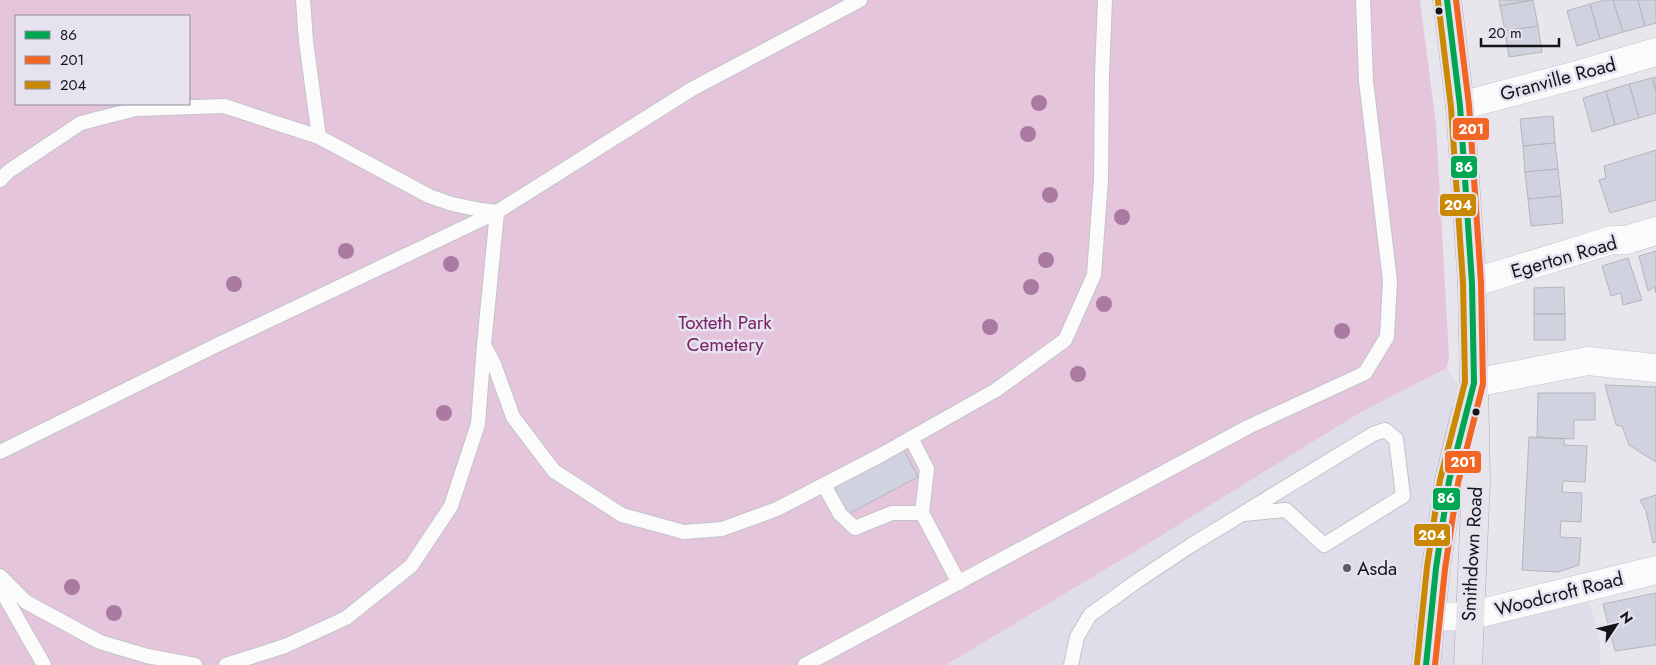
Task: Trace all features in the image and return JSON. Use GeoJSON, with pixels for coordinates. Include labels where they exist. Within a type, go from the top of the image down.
{"type":"FeatureCollection","features":[{"type":"Feature","properties":{"kind":"highway","name":"Smithdown Road"},"geometry":{"type":"LineString","coordinates":[[1448,0],[1460,106],[1472,283],[1476,481],[1468,665]]}},
{"type":"Feature","properties":{"kind":"highway","name":"Smithdown Road"},"geometry":{"type":"LineString","coordinates":[[1426,665],[1449,481],[1474,382]]}},
{"type":"Feature","properties":{"kind":"street","name":"Granville Road"},"geometry":{"type":"LineString","coordinates":[[1460,106],[1656,52]]}},
{"type":"Feature","properties":{"kind":"street","name":"Egerton Road"},"geometry":{"type":"LineString","coordinates":[[1472,283],[1612,240],[1626,240],[1656,231]]}},
{"type":"Feature","properties":{"kind":"street"},"geometry":{"type":"LineString","coordinates":[[1474,382],[1588,361],[1656,368]]}},
{"type":"Feature","properties":{"kind":"street","name":"Woodcroft Road"},"geometry":{"type":"LineString","coordinates":[[1431,617],[1469,616],[1656,570]]}},
{"type":"Feature","properties":{"kind":"lane"},"geometry":{"type":"LineString","coordinates":[[303,0],[306,41],[319,137]]}},
{"type":"Feature","properties":{"kind":"lane"},"geometry":{"type":"LineString","coordinates":[[0,452],[219,344],[497,212],[692,89],[860,0]]}},
{"type":"Feature","properties":{"kind":"lane"},"geometry":{"type":"LineString","coordinates":[[484,345],[494,364],[513,417],[554,471],[622,515],[684,532],[722,529],[778,509],[911,438],[996,390],[1065,340],[1094,275],[1101,179],[1105,0]]}},
{"type":"Feature","properties":{"kind":"lane"},"geometry":{"type":"LineString","coordinates":[[805,665],[1248,427],[1365,373],[1387,337],[1390,281],[1366,81],[1363,0]]}},
{"type":"Feature","properties":{"kind":"lane"},"geometry":{"type":"LineString","coordinates":[[0,180],[9,170],[81,123],[136,109],[224,106],[319,137],[429,196],[452,204],[497,212]]}},
{"type":"Feature","properties":{"kind":"lane"},"geometry":{"type":"LineString","coordinates":[[226,665],[284,646],[346,618],[411,566],[451,506],[478,424],[497,212]]}},
{"type":"Feature","properties":{"kind":"lane"},"geometry":{"type":"LineString","coordinates":[[1071,665],[1077,637],[1090,615],[1137,581],[1244,514],[1373,434],[1385,430],[1396,439],[1404,496],[1324,545],[1286,510],[1244,514]]}},
{"type":"Feature","properties":{"kind":"lane"},"geometry":{"type":"LineString","coordinates":[[911,438],[927,469],[922,513],[958,583]]}},
{"type":"Feature","properties":{"kind":"lane"},"geometry":{"type":"LineString","coordinates":[[824,485],[840,514],[855,528],[892,513],[922,513]]}},
{"type":"Feature","properties":{"kind":"lane"},"geometry":{"type":"LineString","coordinates":[[0,576],[26,602],[100,642],[147,656],[195,665]]}},
{"type":"Feature","properties":{"kind":"lane"},"geometry":{"type":"LineString","coordinates":[[0,588],[44,665]]}},
{"type":"Feature","properties":{"kind":"shaded area"},"geometry":{"type":"Polygon","coordinates":[[[1447,368],[1460,387],[1448,463],[1429,614],[1587,596],[1600,640],[1600,665],[946,665],[1141,548],[1361,412],[1447,368]]]}},
{"type":"Feature","properties":{"kind":"green space","name":"Toxteth Park Cemetery"},"geometry":{"type":"Polygon","coordinates":[[[0,0],[1420,0],[1436,125],[1449,356],[1447,368],[1361,412],[1141,548],[946,665],[0,665],[0,0]]]}},
{"type":"Feature","properties":{"kind":"building"},"geometry":{"type":"Polygon","coordinates":[[[1499,0],[1532,0],[1500,6],[1499,0]]]}},
{"type":"Feature","properties":{"kind":"building"},"geometry":{"type":"Polygon","coordinates":[[[1533,0],[1538,26],[1505,31],[1500,6],[1533,0]]]}},
{"type":"Feature","properties":{"kind":"building"},"geometry":{"type":"Polygon","coordinates":[[[1613,0],[1623,32],[1600,39],[1590,4],[1613,0]]]}},
{"type":"Feature","properties":{"kind":"building"},"geometry":{"type":"Polygon","coordinates":[[[1613,0],[1638,0],[1645,26],[1623,32],[1613,0]]]}},
{"type":"Feature","properties":{"kind":"building"},"geometry":{"type":"Polygon","coordinates":[[[1638,0],[1656,0],[1656,23],[1645,26],[1638,0]]]}},
{"type":"Feature","properties":{"kind":"building"},"geometry":{"type":"Polygon","coordinates":[[[1590,4],[1600,39],[1577,46],[1567,11],[1590,4]]]}},
{"type":"Feature","properties":{"kind":"building"},"geometry":{"type":"Polygon","coordinates":[[[1538,26],[1542,52],[1509,57],[1505,31],[1538,26]]]}},
{"type":"Feature","properties":{"kind":"building"},"geometry":{"type":"Polygon","coordinates":[[[1656,77],[1656,92],[1652,78],[1656,77]]]}},
{"type":"Feature","properties":{"kind":"building"},"geometry":{"type":"Polygon","coordinates":[[[1652,78],[1656,92],[1656,113],[1639,118],[1629,84],[1652,78]]]}},
{"type":"Feature","properties":{"kind":"building"},"geometry":{"type":"Polygon","coordinates":[[[1629,84],[1639,118],[1615,125],[1606,91],[1629,84]]]}},
{"type":"Feature","properties":{"kind":"building"},"geometry":{"type":"Polygon","coordinates":[[[1606,91],[1615,125],[1592,132],[1583,98],[1606,91]]]}},
{"type":"Feature","properties":{"kind":"building"},"geometry":{"type":"Polygon","coordinates":[[[1553,116],[1555,143],[1523,146],[1520,119],[1553,116]]]}},
{"type":"Feature","properties":{"kind":"building"},"geometry":{"type":"Polygon","coordinates":[[[1555,143],[1558,169],[1525,172],[1523,146],[1555,143]]]}},
{"type":"Feature","properties":{"kind":"building"},"geometry":{"type":"Polygon","coordinates":[[[1656,150],[1656,200],[1610,213],[1599,180],[1606,178],[1604,166],[1656,150]]]}},
{"type":"Feature","properties":{"kind":"building"},"geometry":{"type":"Polygon","coordinates":[[[1558,169],[1561,196],[1528,199],[1525,172],[1558,169]]]}},
{"type":"Feature","properties":{"kind":"building"},"geometry":{"type":"Polygon","coordinates":[[[1561,196],[1563,223],[1531,226],[1528,199],[1561,196]]]}},
{"type":"Feature","properties":{"kind":"building"},"geometry":{"type":"Polygon","coordinates":[[[1656,251],[1656,293],[1654,287],[1648,291],[1639,256],[1656,251]]]}},
{"type":"Feature","properties":{"kind":"building"},"geometry":{"type":"Polygon","coordinates":[[[1628,258],[1642,300],[1623,305],[1621,293],[1611,296],[1602,266],[1628,258]]]}},
{"type":"Feature","properties":{"kind":"building"},"geometry":{"type":"Polygon","coordinates":[[[1564,287],[1565,314],[1534,314],[1534,288],[1564,287]]]}},
{"type":"Feature","properties":{"kind":"building"},"geometry":{"type":"Polygon","coordinates":[[[1534,314],[1565,314],[1565,340],[1534,340],[1534,314]]]}},
{"type":"Feature","properties":{"kind":"building"},"geometry":{"type":"Polygon","coordinates":[[[1605,385],[1656,387],[1656,461],[1629,445],[1622,426],[1616,425],[1605,385]]]}},
{"type":"Feature","properties":{"kind":"building"},"geometry":{"type":"Polygon","coordinates":[[[1538,393],[1595,393],[1595,420],[1574,420],[1574,439],[1537,437],[1538,393]]]}},
{"type":"Feature","properties":{"kind":"building"},"geometry":{"type":"Polygon","coordinates":[[[1529,437],[1564,439],[1564,445],[1587,446],[1585,482],[1563,481],[1562,492],[1582,493],[1581,522],[1561,521],[1560,537],[1581,538],[1579,565],[1558,572],[1522,570],[1529,437]]]}},
{"type":"Feature","properties":{"kind":"building"},"geometry":{"type":"Polygon","coordinates":[[[904,450],[918,477],[848,514],[834,487],[904,450]]]}},
{"type":"Feature","properties":{"kind":"building"},"geometry":{"type":"Polygon","coordinates":[[[1656,495],[1656,542],[1653,543],[1646,511],[1640,500],[1656,495]]]}},
{"type":"Feature","properties":{"kind":"building"},"geometry":{"type":"Polygon","coordinates":[[[1656,593],[1656,645],[1615,651],[1603,604],[1656,593]]]}},
{"type":"Feature","properties":{"kind":"transit line","name":"86"},"geometry":{"type":"LineString","coordinates":[[1426,665],[1436,568],[1449,481],[1474,383],[1472,283],[1460,106],[1447,0]]}},
{"type":"Feature","properties":{"kind":"transit line","name":"201"},"geometry":{"type":"LineString","coordinates":[[1435,665],[1445,569],[1458,483],[1483,384],[1481,282],[1469,105],[1456,0]]}},
{"type":"Feature","properties":{"kind":"transit line","name":"204"},"geometry":{"type":"LineString","coordinates":[[1417,664],[1427,567],[1440,480],[1465,382],[1463,283],[1451,107],[1438,1]]}},
{"type":"Feature","properties":{"kind":"place","name":"Asda"},"geometry":{"type":"Point","coordinates":[1347,568]}}]}
